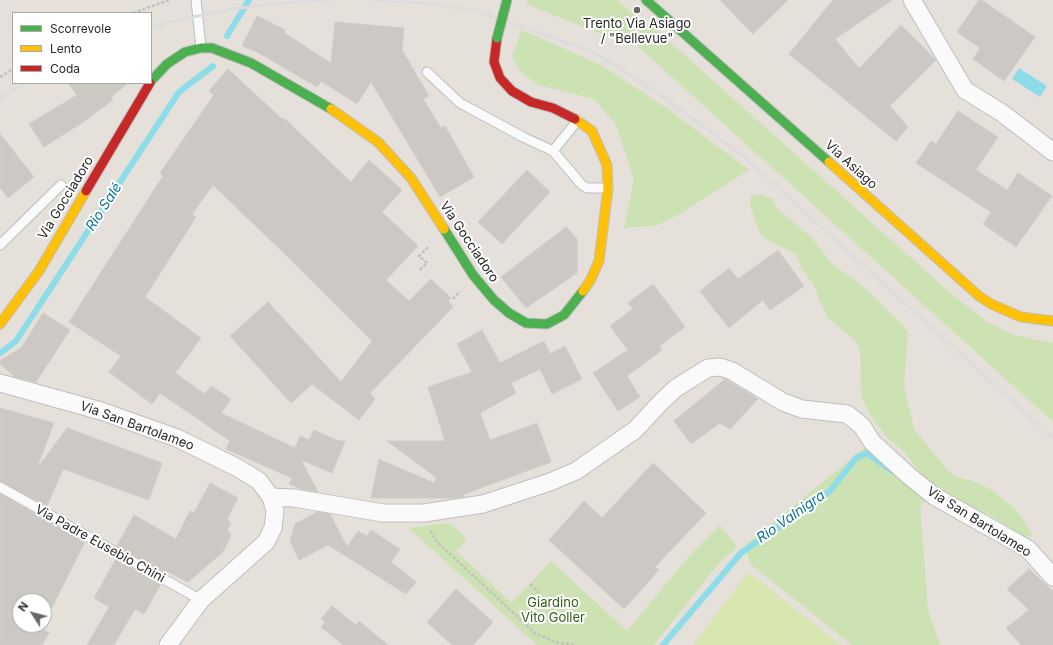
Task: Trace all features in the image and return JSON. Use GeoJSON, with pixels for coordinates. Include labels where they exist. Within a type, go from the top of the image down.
{"type":"FeatureCollection","features":[{"type":"Feature","properties":{"kind":"street","name":"Via Gocciadoro"},"geometry":{"type":"LineString","coordinates":[[152,80],[166,64],[185,52],[200,48],[212,48],[250,63],[328,107],[378,142],[411,178],[473,275],[494,300],[509,313],[526,322],[547,324],[564,315],[590,281],[599,261],[608,188],[607,165],[592,131],[578,120],[553,108],[531,102],[512,91],[500,78],[494,62],[497,38],[507,0]]}},
{"type":"Feature","properties":{"kind":"street","name":"Via Asiago"},"geometry":{"type":"LineString","coordinates":[[646,0],[979,296],[991,304],[1021,317],[1053,321]]}},
{"type":"Feature","properties":{"kind":"street"},"geometry":{"type":"LineString","coordinates":[[912,0],[965,90],[1002,113],[1053,152]]}},
{"type":"Feature","properties":{"kind":"street","name":"Via Gocciadoro"},"geometry":{"type":"LineString","coordinates":[[0,324],[21,298],[38,271],[149,84]]}},
{"type":"Feature","properties":{"kind":"street","name":"Via San Bartolameo"},"geometry":{"type":"LineString","coordinates":[[0,383],[101,411],[177,438],[238,468],[259,481],[271,497],[294,498],[384,513],[424,513],[483,504],[550,482],[576,471],[635,430],[658,397],[676,388],[708,368],[720,367],[737,374],[782,402],[802,409],[847,414],[862,426],[872,442],[908,475],[947,503],[1028,549],[1053,577]]}},
{"type":"Feature","properties":{"kind":"street"},"geometry":{"type":"LineString","coordinates":[[168,645],[201,600],[266,542],[274,528],[274,512],[271,497]]}},
{"type":"Feature","properties":{"kind":"lane"},"geometry":{"type":"LineString","coordinates":[[196,0],[200,48]]}},
{"type":"Feature","properties":{"kind":"lane"},"geometry":{"type":"LineString","coordinates":[[427,72],[460,103],[525,138],[553,151],[582,185],[588,188],[608,188]]}},
{"type":"Feature","properties":{"kind":"lane"},"geometry":{"type":"LineString","coordinates":[[553,151],[578,120]]}},
{"type":"Feature","properties":{"kind":"lane","name":"Via Gocciadoro"},"geometry":{"type":"LineString","coordinates":[[0,245],[61,185]]}},
{"type":"Feature","properties":{"kind":"lane","name":"Via Padre Eusebio Chini"},"geometry":{"type":"LineString","coordinates":[[0,487],[201,600]]}},
{"type":"Feature","properties":{"kind":"path"},"geometry":{"type":"LineString","coordinates":[[136,12],[169,0]]}},
{"type":"Feature","properties":{"kind":"path"},"geometry":{"type":"LineString","coordinates":[[0,77],[12,70]]}},
{"type":"Feature","properties":{"kind":"path"},"geometry":{"type":"LineString","coordinates":[[420,270],[427,263],[419,256],[428,247]]}},
{"type":"Feature","properties":{"kind":"path"},"geometry":{"type":"LineString","coordinates":[[424,513],[430,530],[437,542],[528,627],[544,638],[575,645]]}},
{"type":"Feature","properties":{"kind":"path"},"geometry":{"type":"LineString","coordinates":[[530,584],[539,593]]}},
{"type":"Feature","properties":{"kind":"green space"},"geometry":{"type":"Polygon","coordinates":[[[528,0],[618,0],[643,24],[619,41],[526,4],[528,0]]]}},
{"type":"Feature","properties":{"kind":"green space"},"geometry":{"type":"Polygon","coordinates":[[[650,24],[948,291],[987,322],[1014,335],[1053,343],[1053,422],[630,39],[650,24]]]}},
{"type":"Feature","properties":{"kind":"green space"},"geometry":{"type":"Polygon","coordinates":[[[522,30],[601,65],[665,107],[749,170],[678,215],[658,225],[624,228],[634,179],[616,125],[594,99],[538,85],[520,71],[512,56],[522,30]]]}},
{"type":"Feature","properties":{"kind":"green space"},"geometry":{"type":"Polygon","coordinates":[[[760,194],[772,198],[776,207],[811,237],[832,264],[865,288],[904,326],[908,333],[904,386],[914,429],[949,472],[956,477],[973,481],[990,489],[1011,505],[1024,520],[1033,536],[1024,537],[988,514],[979,513],[948,496],[926,480],[905,453],[885,435],[869,413],[861,396],[860,349],[856,341],[828,318],[814,285],[803,271],[796,254],[764,238],[759,231],[750,205],[751,196],[760,194]]]}},
{"type":"Feature","properties":{"kind":"green space"},"geometry":{"type":"Polygon","coordinates":[[[868,445],[930,496],[920,506],[928,610],[940,645],[852,645],[750,564],[745,545],[868,445]]]}},
{"type":"Feature","properties":{"kind":"green space","name":"Giardino Vito Goller"},"geometry":{"type":"Polygon","coordinates":[[[444,523],[451,524],[467,539],[456,551],[512,603],[551,561],[627,631],[690,555],[720,525],[737,547],[719,563],[654,645],[537,645],[409,528],[444,523]]]}},
{"type":"Feature","properties":{"kind":"green space"},"geometry":{"type":"Polygon","coordinates":[[[748,572],[841,645],[693,645],[748,572]]]}},
{"type":"Feature","properties":{"kind":"water"},"geometry":{"type":"Polygon","coordinates":[[[1019,68],[1047,86],[1040,97],[1012,79],[1019,68]]]}},
{"type":"Feature","properties":{"kind":"building"},"geometry":{"type":"Polygon","coordinates":[[[720,0],[788,0],[753,34],[720,0]]]}},
{"type":"Feature","properties":{"kind":"building"},"geometry":{"type":"Polygon","coordinates":[[[833,0],[892,0],[835,39],[859,68],[901,25],[936,60],[890,106],[908,127],[896,141],[789,54],[833,0]]]}},
{"type":"Feature","properties":{"kind":"building"},"geometry":{"type":"Polygon","coordinates":[[[979,0],[982,0],[1035,37],[1004,81],[973,59],[980,48],[957,32],[979,0]]]}},
{"type":"Feature","properties":{"kind":"building"},"geometry":{"type":"Polygon","coordinates":[[[257,16],[285,30],[284,33],[331,63],[335,22],[404,28],[402,50],[429,96],[423,99],[441,128],[445,126],[474,177],[440,197],[371,82],[357,104],[321,81],[317,87],[257,52],[242,46],[257,16]]]}},
{"type":"Feature","properties":{"kind":"building"},"geometry":{"type":"Polygon","coordinates":[[[228,69],[282,119],[284,118],[351,182],[369,160],[402,190],[382,212],[418,246],[386,280],[409,301],[431,279],[451,298],[448,301],[453,307],[370,393],[375,399],[359,420],[312,384],[291,403],[230,336],[268,302],[341,382],[372,341],[213,185],[192,214],[196,217],[145,297],[201,338],[175,373],[205,394],[211,386],[231,399],[221,413],[295,448],[300,436],[309,440],[314,430],[339,441],[345,441],[332,473],[301,460],[318,492],[301,489],[289,484],[292,478],[226,449],[230,441],[160,393],[152,404],[109,372],[121,356],[69,322],[163,176],[160,173],[214,95],[209,91],[228,69]]]}},
{"type":"Feature","properties":{"kind":"building"},"geometry":{"type":"Polygon","coordinates":[[[69,84],[127,84],[111,97],[113,100],[83,122],[44,147],[29,124],[77,95],[69,84]]]}},
{"type":"Feature","properties":{"kind":"building"},"geometry":{"type":"Polygon","coordinates":[[[958,111],[998,137],[976,170],[1007,190],[1018,173],[1052,196],[1016,247],[983,224],[991,212],[916,163],[931,141],[936,144],[958,111]]]}},
{"type":"Feature","properties":{"kind":"building"},"geometry":{"type":"Polygon","coordinates":[[[0,134],[34,177],[8,198],[0,188],[0,134]]]}},
{"type":"Feature","properties":{"kind":"building"},"geometry":{"type":"Polygon","coordinates":[[[527,170],[550,192],[502,244],[478,222],[527,170]]]}},
{"type":"Feature","properties":{"kind":"building"},"geometry":{"type":"Polygon","coordinates":[[[566,227],[577,239],[577,273],[526,308],[501,277],[566,227]]]}},
{"type":"Feature","properties":{"kind":"building"},"geometry":{"type":"Polygon","coordinates":[[[778,250],[804,286],[770,310],[763,300],[729,328],[700,291],[729,268],[738,279],[778,250]]]}},
{"type":"Feature","properties":{"kind":"building"},"geometry":{"type":"Polygon","coordinates":[[[653,284],[685,327],[659,346],[662,350],[627,376],[640,397],[618,411],[593,373],[628,350],[610,326],[633,309],[628,303],[653,284]]]}},
{"type":"Feature","properties":{"kind":"building"},"geometry":{"type":"Polygon","coordinates":[[[43,313],[70,330],[36,382],[15,377],[0,364],[0,361],[22,347],[43,313]]]}},
{"type":"Feature","properties":{"kind":"building"},"geometry":{"type":"Polygon","coordinates":[[[482,330],[500,363],[544,341],[550,354],[565,346],[582,379],[552,394],[540,369],[511,383],[516,393],[480,413],[490,440],[537,423],[551,462],[462,495],[465,497],[371,498],[379,459],[434,483],[437,478],[387,441],[445,441],[428,387],[472,372],[457,344],[482,330]]]}},
{"type":"Feature","properties":{"kind":"building"},"geometry":{"type":"Polygon","coordinates":[[[725,379],[758,399],[730,429],[720,423],[691,444],[674,421],[725,379]]]}},
{"type":"Feature","properties":{"kind":"building"},"geometry":{"type":"Polygon","coordinates":[[[0,408],[54,423],[38,465],[39,466],[67,428],[162,463],[149,500],[63,469],[47,506],[0,481],[0,408]]]}},
{"type":"Feature","properties":{"kind":"building"},"geometry":{"type":"Polygon","coordinates":[[[653,463],[706,513],[655,567],[659,570],[624,609],[549,540],[584,501],[602,518],[653,463]]]}},
{"type":"Feature","properties":{"kind":"building"},"geometry":{"type":"Polygon","coordinates":[[[210,483],[238,498],[227,519],[231,523],[227,530],[231,535],[223,552],[188,582],[168,572],[167,574],[117,546],[134,515],[176,539],[190,511],[194,513],[210,483]]]}},
{"type":"Feature","properties":{"kind":"building"},"geometry":{"type":"Polygon","coordinates":[[[0,494],[85,542],[52,607],[52,593],[12,593],[12,633],[49,633],[42,645],[0,645],[0,494]]]}},
{"type":"Feature","properties":{"kind":"building"},"geometry":{"type":"Polygon","coordinates":[[[317,512],[330,514],[347,547],[358,531],[367,536],[371,530],[400,549],[391,562],[416,582],[406,594],[328,545],[299,560],[290,541],[295,524],[317,512]]]}},
{"type":"Feature","properties":{"kind":"building"},"geometry":{"type":"Polygon","coordinates":[[[116,559],[161,584],[144,614],[135,609],[114,645],[87,645],[109,607],[94,598],[116,559]]]}},
{"type":"Feature","properties":{"kind":"building"},"geometry":{"type":"Polygon","coordinates":[[[1029,569],[1053,591],[1053,645],[1021,645],[1006,628],[1029,610],[1007,589],[1029,569]]]}},
{"type":"Feature","properties":{"kind":"building"},"geometry":{"type":"Polygon","coordinates":[[[456,589],[493,622],[473,645],[452,645],[427,622],[456,589]]]}},
{"type":"Feature","properties":{"kind":"building"},"geometry":{"type":"Polygon","coordinates":[[[332,606],[356,625],[359,621],[388,645],[343,645],[321,627],[325,622],[321,619],[332,606]]]}},
{"type":"Feature","properties":{"kind":"waterway","name":"Rio Salé"},"geometry":{"type":"LineString","coordinates":[[227,36],[249,0]]}},
{"type":"Feature","properties":{"kind":"waterway","name":"Rio Salé"},"geometry":{"type":"LineString","coordinates":[[0,353],[16,341],[179,92],[213,66]]}},
{"type":"Feature","properties":{"kind":"waterway","name":"Rio Valnigra"},"geometry":{"type":"LineString","coordinates":[[663,645],[741,553],[830,491],[856,458],[867,453],[892,471]]}},
{"type":"Feature","properties":{"kind":"railway"},"geometry":{"type":"LineString","coordinates":[[152,28],[169,22],[231,9],[302,1],[330,0]]}},
{"type":"Feature","properties":{"kind":"railway"},"geometry":{"type":"LineString","coordinates":[[374,0],[422,3],[474,10],[593,52],[656,92],[742,155],[1053,438]]}},
{"type":"Feature","properties":{"kind":"railway"},"geometry":{"type":"LineString","coordinates":[[0,98],[23,84]]}},
{"type":"Feature","properties":{"kind":"traffic: fast"},"geometry":{"type":"LineString","coordinates":[[497,38],[507,0]]}},
{"type":"Feature","properties":{"kind":"traffic: fast"},"geometry":{"type":"LineString","coordinates":[[646,0],[829,162]]}},
{"type":"Feature","properties":{"kind":"traffic: fast"},"geometry":{"type":"LineString","coordinates":[[152,80],[167,64],[185,52],[201,48],[212,48],[251,63],[331,109]]}},
{"type":"Feature","properties":{"kind":"traffic: fast"},"geometry":{"type":"LineString","coordinates":[[444,229],[473,275],[494,300],[509,313],[526,323],[547,324],[564,315],[583,291]]}},
{"type":"Feature","properties":{"kind":"traffic: slow"},"geometry":{"type":"LineString","coordinates":[[331,109],[378,142],[411,178],[444,229]]}},
{"type":"Feature","properties":{"kind":"traffic: slow"},"geometry":{"type":"LineString","coordinates":[[575,119],[592,131],[607,165],[608,188],[599,261],[590,281],[583,291]]}},
{"type":"Feature","properties":{"kind":"traffic: slow"},"geometry":{"type":"LineString","coordinates":[[829,162],[979,296],[991,304],[1021,317],[1053,321]]}},
{"type":"Feature","properties":{"kind":"traffic: slow"},"geometry":{"type":"LineString","coordinates":[[0,324],[39,271],[86,191]]}},
{"type":"Feature","properties":{"kind":"traffic: jam"},"geometry":{"type":"LineString","coordinates":[[497,38],[494,62],[500,78],[512,91],[531,102],[553,108],[575,119]]}},
{"type":"Feature","properties":{"kind":"traffic: jam"},"geometry":{"type":"LineString","coordinates":[[86,191],[149,84]]}},
{"type":"Feature","properties":{"kind":"place","name":"Trento Via Asiago / \"Bellevue\""},"geometry":{"type":"Point","coordinates":[637,10]}}]}
